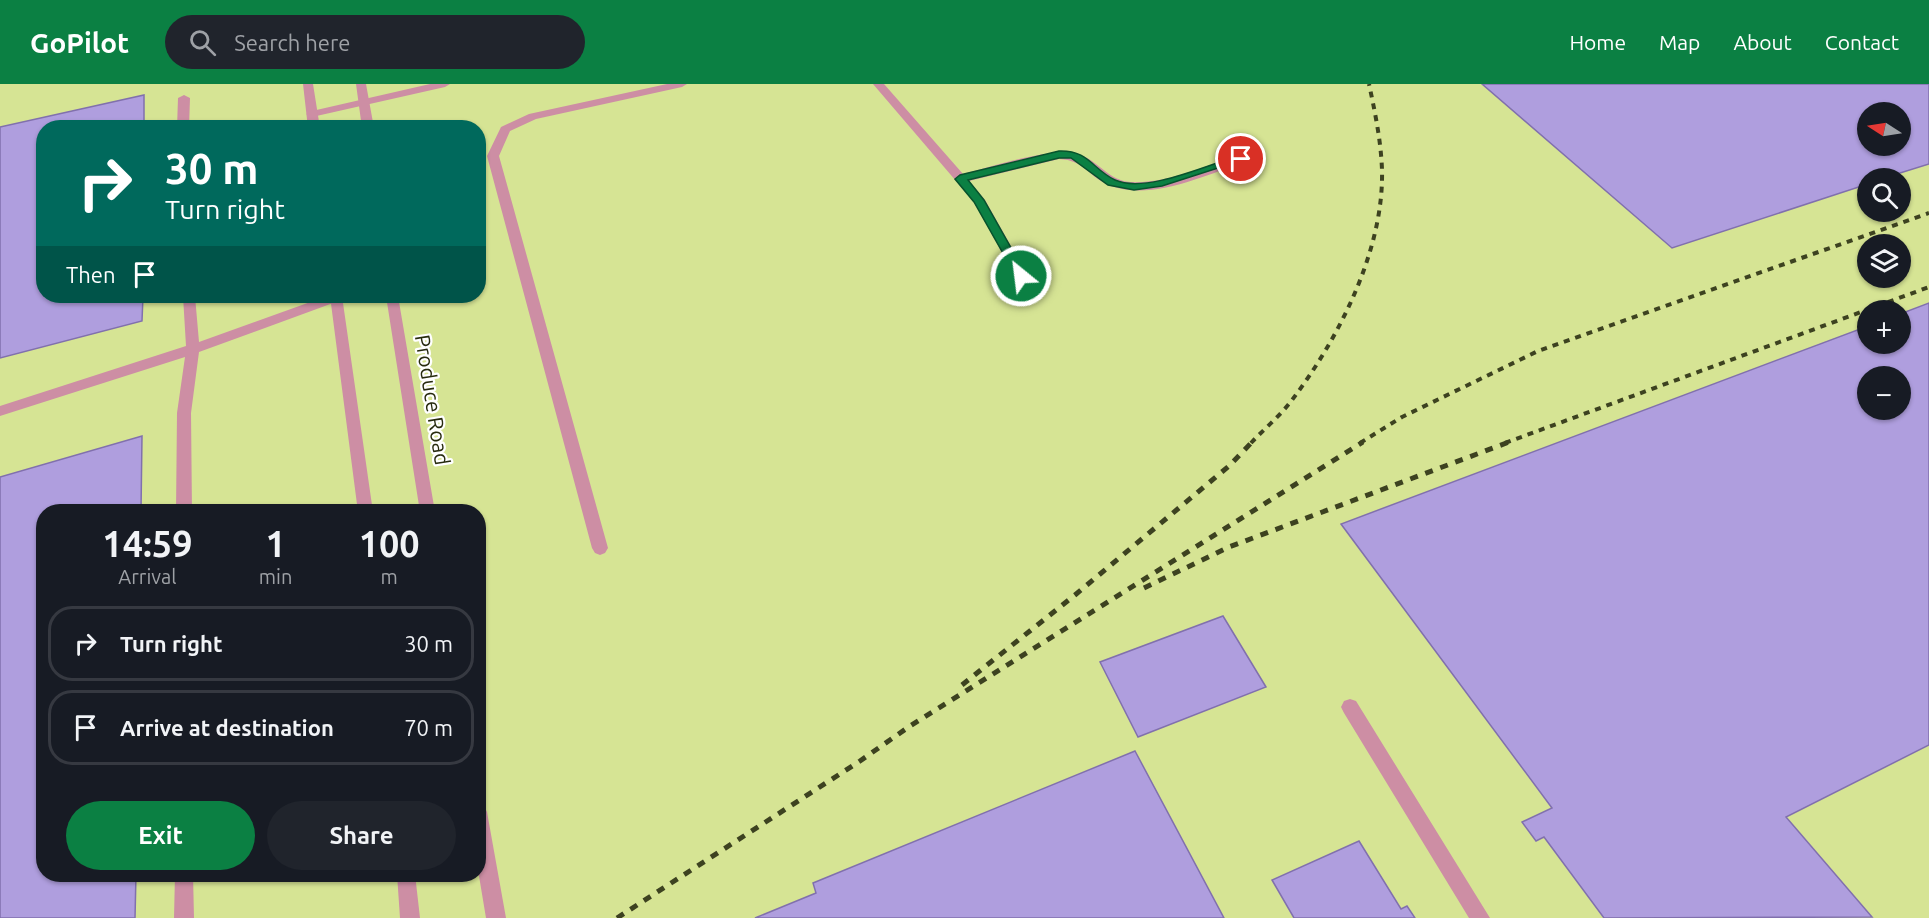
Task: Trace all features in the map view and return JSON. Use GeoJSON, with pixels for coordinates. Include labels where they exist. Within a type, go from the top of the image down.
{"type":"FeatureCollection","features":[{"type":"Feature","properties":{"kind":"street"},"geometry":{"type":"LineString","coordinates":[[308,84],[313,120]]}},
{"type":"Feature","properties":{"kind":"street"},"geometry":{"type":"LineString","coordinates":[[361,84],[367,120]]}},
{"type":"Feature","properties":{"kind":"street"},"geometry":{"type":"LineString","coordinates":[[312,114],[445,84]]}},
{"type":"Feature","properties":{"kind":"street"},"geometry":{"type":"LineString","coordinates":[[600,548],[493,156],[505,129],[533,116],[682,84]]}},
{"type":"Feature","properties":{"kind":"street"},"geometry":{"type":"LineString","coordinates":[[878,84],[979,200],[1032,294]]}},
{"type":"Feature","properties":{"kind":"street"},"geometry":{"type":"LineString","coordinates":[[183,120],[184,98]]}},
{"type":"Feature","properties":{"kind":"street"},"geometry":{"type":"LineString","coordinates":[[960,179],[1059,155],[1073,154],[1112,183],[1134,187],[1158,184],[1241,159]]}},
{"type":"Feature","properties":{"kind":"street"},"geometry":{"type":"LineString","coordinates":[[184,504],[184,413],[194,348],[190,303]]}},
{"type":"Feature","properties":{"kind":"street"},"geometry":{"type":"LineString","coordinates":[[0,411],[194,348],[318,303]]}},
{"type":"Feature","properties":{"kind":"street"},"geometry":{"type":"LineString","coordinates":[[338,303],[365,504]]}},
{"type":"Feature","properties":{"kind":"street","name":"Produce Road"},"geometry":{"type":"LineString","coordinates":[[393,303],[427,504]]}},
{"type":"Feature","properties":{"kind":"street"},"geometry":{"type":"LineString","coordinates":[[1350,707],[1480,918]]}},
{"type":"Feature","properties":{"kind":"street"},"geometry":{"type":"LineString","coordinates":[[486,859],[496,918]]}},
{"type":"Feature","properties":{"kind":"street"},"geometry":{"type":"LineString","coordinates":[[184,882],[184,918]]}},
{"type":"Feature","properties":{"kind":"street"},"geometry":{"type":"LineString","coordinates":[[407,882],[410,918]]}},
{"type":"Feature","properties":{"kind":"shaded area"},"geometry":{"type":"Polygon","coordinates":[[[0,84],[1929,84],[1929,918],[0,918],[0,84]]]}},
{"type":"Feature","properties":{"kind":"building"},"geometry":{"type":"Polygon","coordinates":[[[1482,84],[1929,84],[1929,164],[1911,170],[1857,168],[1857,188],[1672,248],[1482,84]]]}},
{"type":"Feature","properties":{"kind":"building"},"geometry":{"type":"Polygon","coordinates":[[[144,95],[144,120],[36,120],[36,303],[143,303],[142,321],[0,358],[0,127],[144,95]]]}},
{"type":"Feature","properties":{"kind":"building"},"geometry":{"type":"Polygon","coordinates":[[[1929,303],[1929,745],[1786,817],[1872,917],[1604,918],[1544,837],[1536,841],[1522,822],[1552,808],[1341,524],[1857,330],[1857,354],[1911,354],[1911,310],[1929,303]]]}},
{"type":"Feature","properties":{"kind":"building"},"geometry":{"type":"Polygon","coordinates":[[[142,436],[141,504],[36,504],[36,882],[136,882],[135,918],[0,918],[0,477],[142,436]]]}},
{"type":"Feature","properties":{"kind":"building"},"geometry":{"type":"Polygon","coordinates":[[[1223,616],[1266,687],[1138,737],[1100,662],[1223,616]]]}},
{"type":"Feature","properties":{"kind":"building"},"geometry":{"type":"Polygon","coordinates":[[[1135,751],[1224,918],[755,918],[816,893],[813,883],[1135,751]]]}},
{"type":"Feature","properties":{"kind":"building"},"geometry":{"type":"Polygon","coordinates":[[[1359,841],[1401,909],[1407,906],[1415,918],[1294,918],[1272,880],[1359,841]]]}},
{"type":"Feature","properties":{"kind":"railway"},"geometry":{"type":"LineString","coordinates":[[1252,442],[1287,406],[1309,376],[1342,321],[1367,262],[1381,200],[1382,170],[1379,137],[1369,84]]}},
{"type":"Feature","properties":{"kind":"railway"},"geometry":{"type":"LineString","coordinates":[[1360,443],[1402,417],[1538,351],[1929,213]]}},
{"type":"Feature","properties":{"kind":"railway"},"geometry":{"type":"LineString","coordinates":[[1505,443],[1929,287]]}},
{"type":"Feature","properties":{"kind":"railway"},"geometry":{"type":"LineString","coordinates":[[962,685],[1075,595],[1229,466],[1252,442]]}},
{"type":"Feature","properties":{"kind":"railway"},"geometry":{"type":"LineString","coordinates":[[617,918],[860,761],[910,726],[1363,442]]}},
{"type":"Feature","properties":{"kind":"railway"},"geometry":{"type":"LineString","coordinates":[[1144,588],[1229,547],[1509,442]]}},
{"type":"Feature","properties":{"kind":"route"},"geometry":{"type":"LineString","coordinates":[[1021,276],[979,200],[960,179],[1059,155],[1073,154],[1112,183],[1134,187],[1158,184],[1241,159]]}}]}
